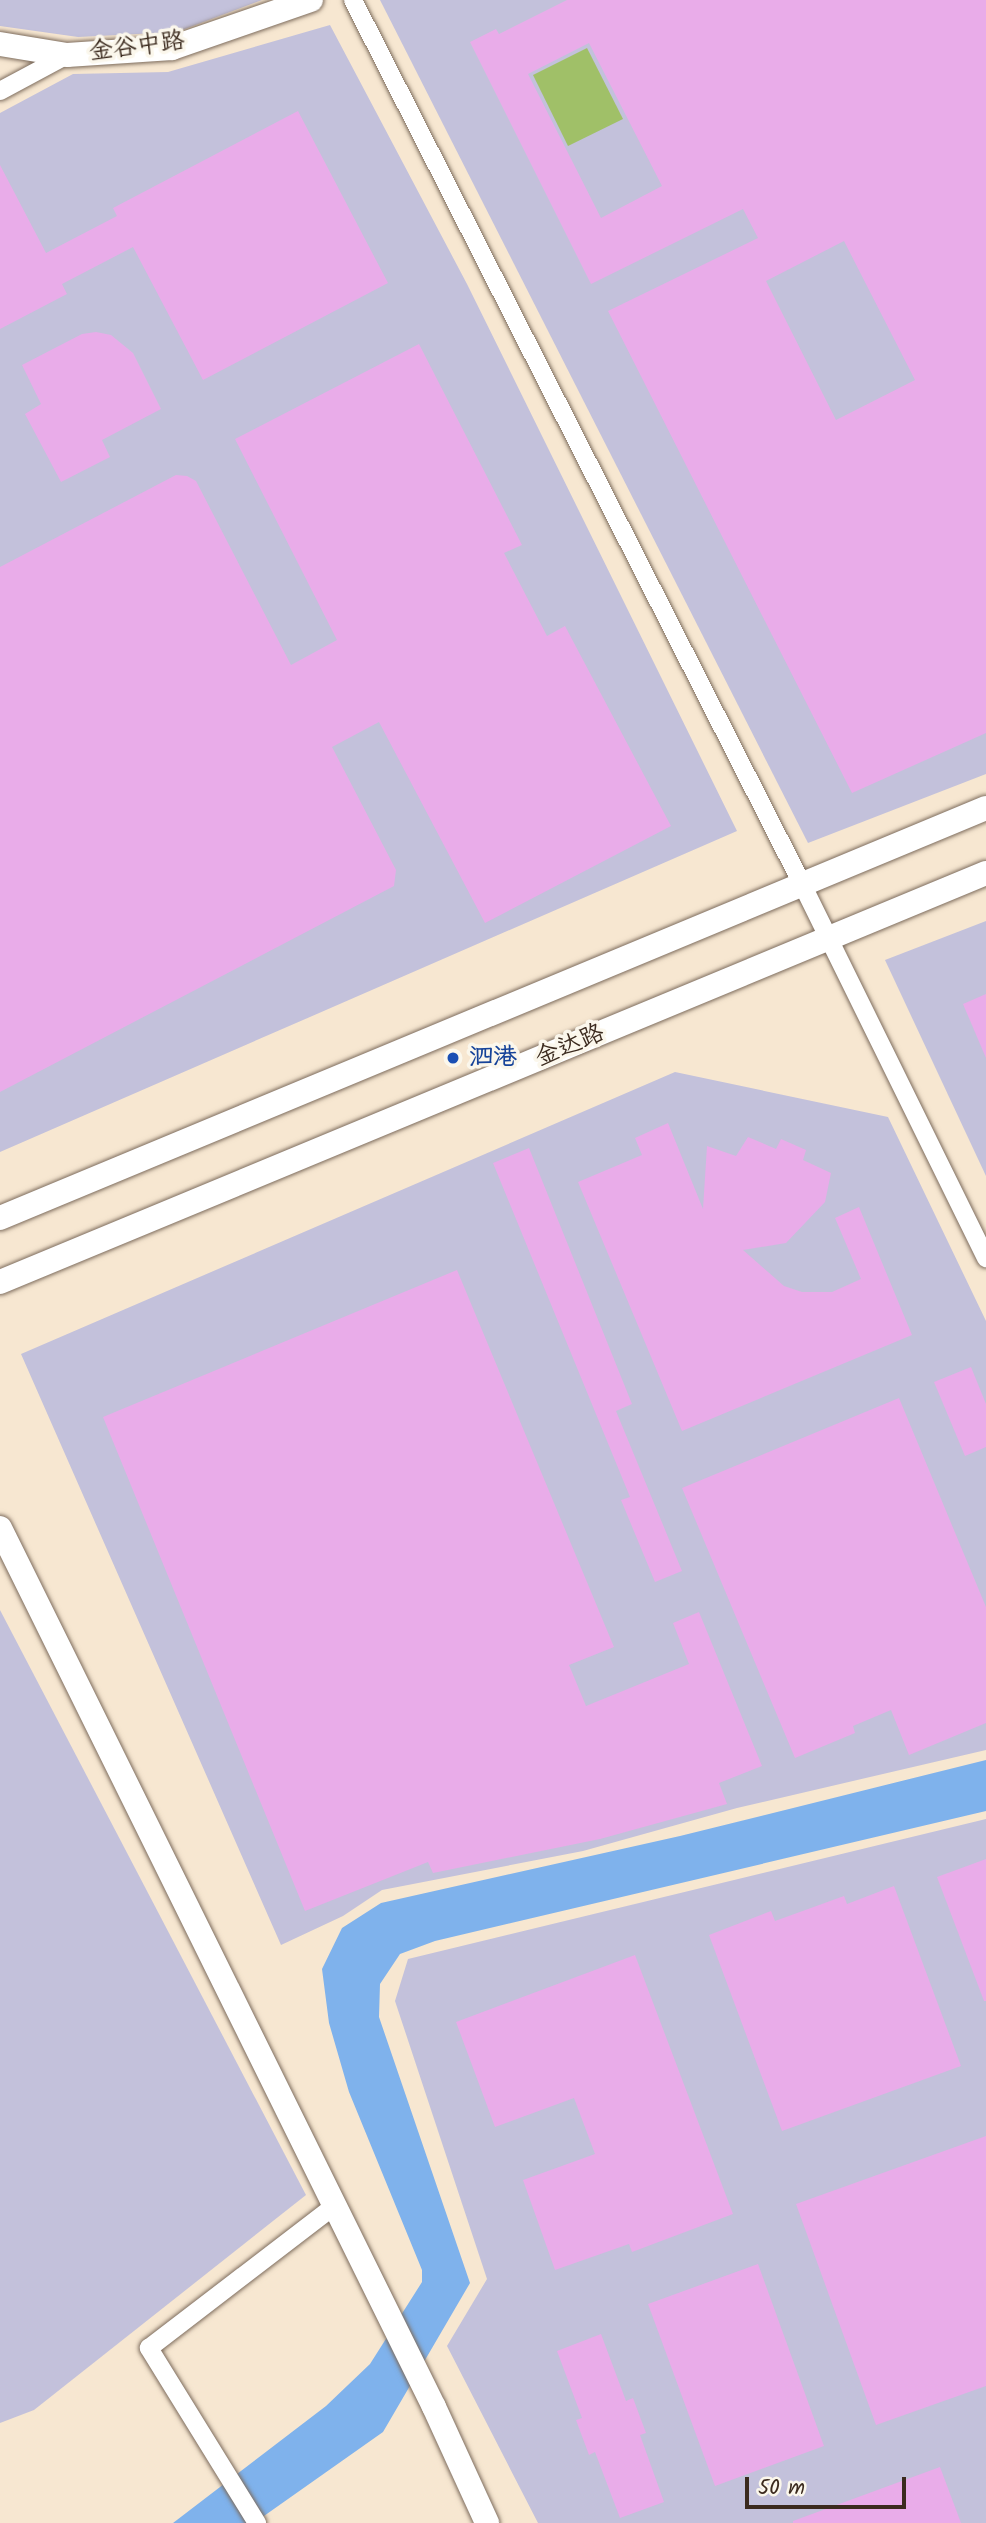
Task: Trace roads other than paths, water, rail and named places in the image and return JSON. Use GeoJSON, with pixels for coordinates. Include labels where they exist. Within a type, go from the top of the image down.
{"type":"FeatureCollection","features":[{"type":"Feature","properties":{"kind":"street","name":"金谷中路"},"geometry":{"type":"LineString","coordinates":[[0,44],[68,55],[172,48],[311,0]]}},
{"type":"Feature","properties":{"kind":"street"},"geometry":{"type":"LineString","coordinates":[[354,0],[802,884],[986,1258]]}},
{"type":"Feature","properties":{"kind":"street"},"geometry":{"type":"LineString","coordinates":[[0,92],[68,55]]}},
{"type":"Feature","properties":{"kind":"street"},"geometry":{"type":"LineString","coordinates":[[0,1218],[986,808]]}},
{"type":"Feature","properties":{"kind":"street","name":"金达路"},"geometry":{"type":"LineString","coordinates":[[0,1282],[986,873]]}},
{"type":"Feature","properties":{"kind":"street"},"geometry":{"type":"LineString","coordinates":[[0,1528],[434,2407],[487,2523]]}},
{"type":"Feature","properties":{"kind":"street"},"geometry":{"type":"LineString","coordinates":[[257,2522],[149,2348],[333,2207]]}},
{"type":"Feature","properties":{"kind":"water"},"geometry":{"type":"Polygon","coordinates":[[[986,1760],[986,1811],[435,1941],[400,1954],[380,1984],[379,2017],[470,2283],[383,2432],[254,2523],[173,2523],[326,2406],[370,2364],[422,2282],[422,2270],[349,2092],[329,2023],[322,1969],[342,1928],[381,1903],[680,1836],[986,1760]]]}},
{"type":"Feature","properties":{"kind":"place","name":"泗港"},"geometry":{"type":"Point","coordinates":[453,1058]}}]}
